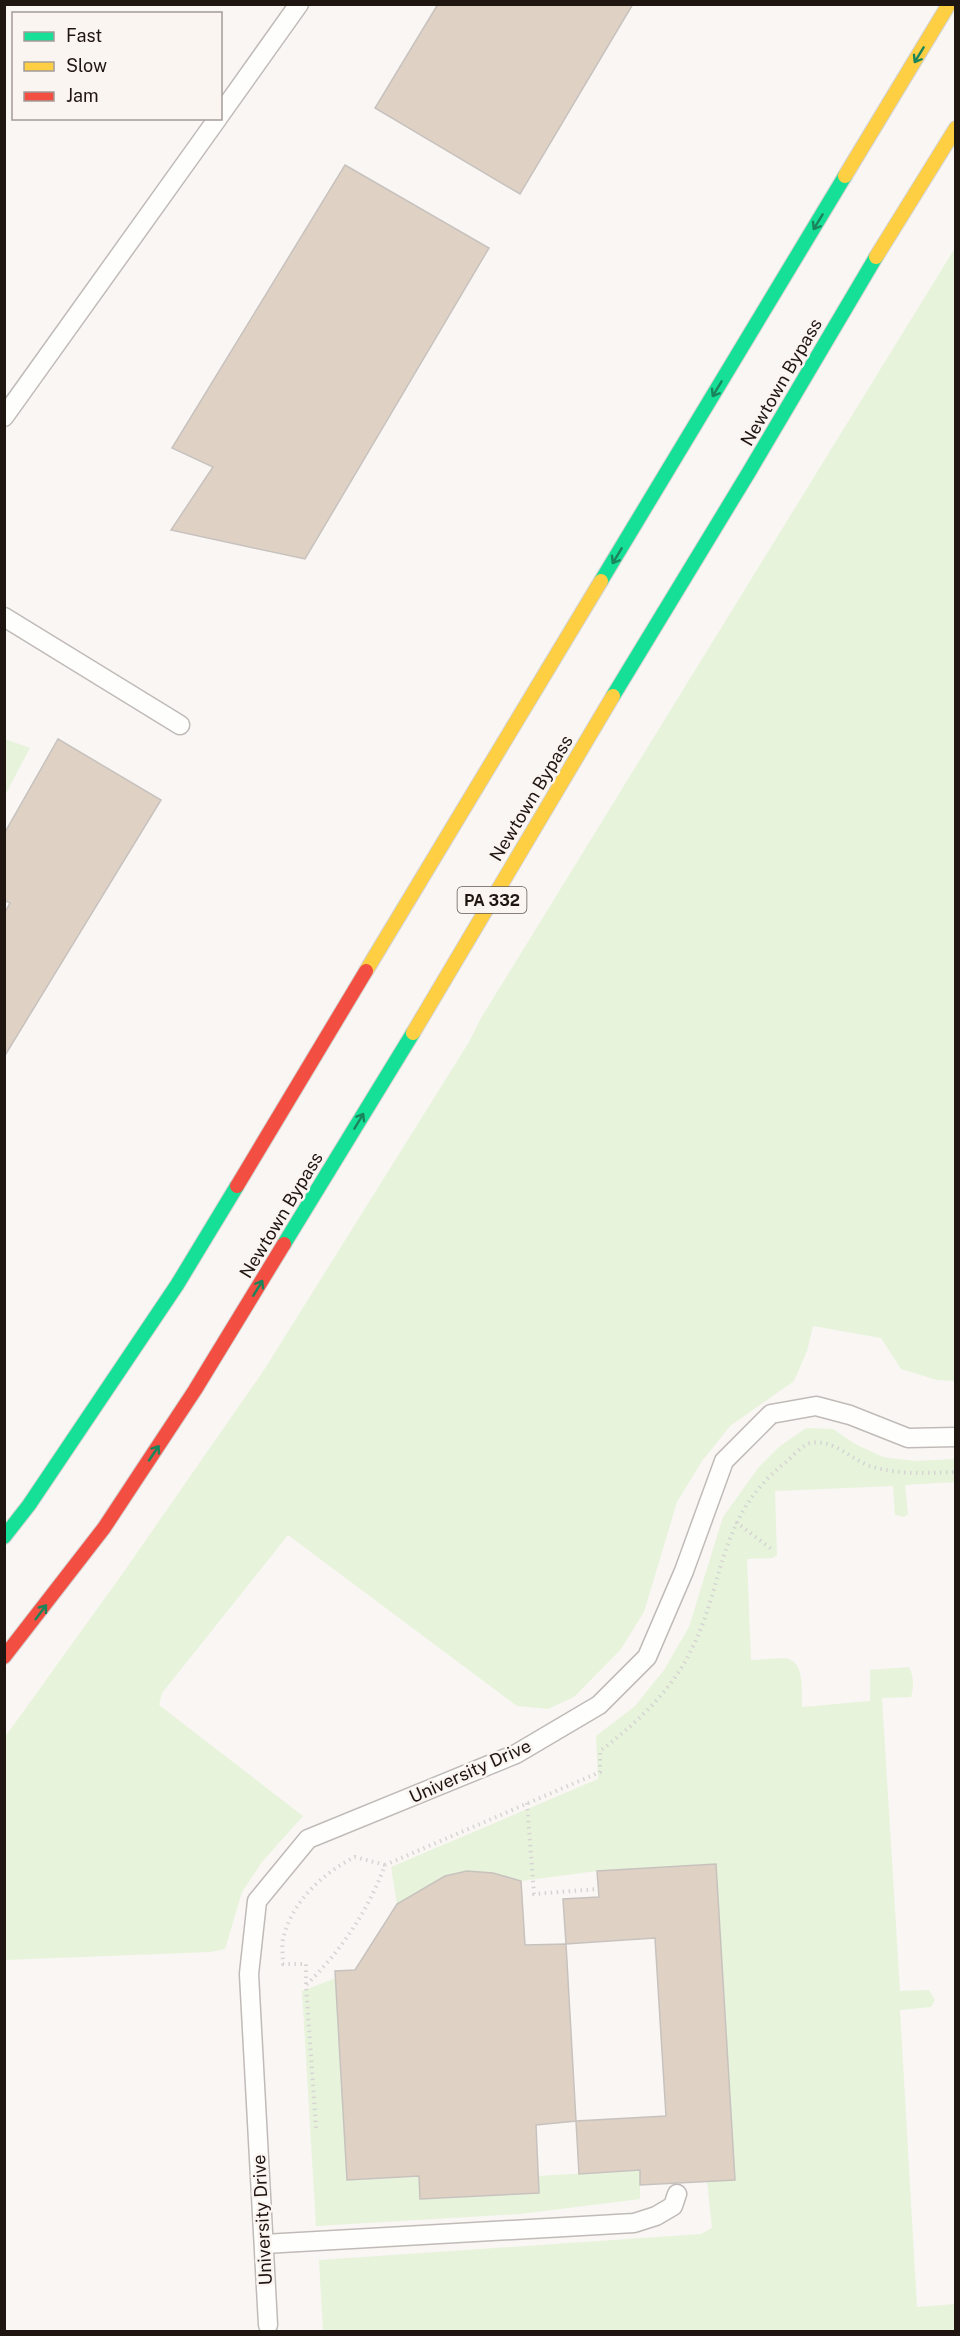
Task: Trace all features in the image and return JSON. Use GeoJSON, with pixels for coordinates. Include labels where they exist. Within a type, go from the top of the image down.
{"type":"FeatureCollection","features":[{"type":"Feature","properties":{"kind":"highway"},"geometry":{"type":"LineString","coordinates":[[4,1537],[29,1505],[177,1285],[949,4]]}},
{"type":"Feature","properties":{"kind":"highway","name":"Newtown Bypass"},"geometry":{"type":"LineString","coordinates":[[4,1657],[104,1528],[195,1390],[407,1043],[853,294],[956,128]]}},
{"type":"Feature","properties":{"kind":"lane"},"geometry":{"type":"LineString","coordinates":[[222,113],[299,4]]}},
{"type":"Feature","properties":{"kind":"lane"},"geometry":{"type":"LineString","coordinates":[[4,417],[217,120]]}},
{"type":"Feature","properties":{"kind":"lane"},"geometry":{"type":"LineString","coordinates":[[4,617],[180,725]]}},
{"type":"Feature","properties":{"kind":"lane","name":"University Drive"},"geometry":{"type":"LineString","coordinates":[[268,2325],[249,1974],[257,1901],[308,1839],[516,1754],[598,1704],[647,1657],[684,1571],[724,1461],[771,1414],[816,1407],[850,1416],[908,1438],[956,1437]]}},
{"type":"Feature","properties":{"kind":"lane"},"geometry":{"type":"LineString","coordinates":[[264,2244],[634,2223],[656,2216],[674,2206],[677,2194]]}},
{"type":"Feature","properties":{"kind":"path"},"geometry":{"type":"LineString","coordinates":[[736,1522],[774,1551]]}},
{"type":"Feature","properties":{"kind":"path"},"geometry":{"type":"LineString","coordinates":[[527,1803],[534,1894],[598,1889]]}},
{"type":"Feature","properties":{"kind":"path"},"geometry":{"type":"LineString","coordinates":[[306,1984],[306,1964],[283,1964],[283,1937],[296,1907],[335,1867],[355,1857],[385,1865]]}},
{"type":"Feature","properties":{"kind":"green space"},"geometry":{"type":"Polygon","coordinates":[[[955,248],[955,1381],[937,1380],[901,1369],[881,1338],[813,1326],[807,1351],[794,1381],[730,1426],[702,1461],[677,1502],[644,1612],[621,1649],[574,1697],[548,1709],[517,1706],[288,1535],[162,1693],[159,1705],[303,1816],[262,1862],[242,1892],[225,1949],[210,1952],[5,1960],[5,1737],[123,1573],[264,1370],[469,1042],[481,1018],[955,248]]]}},
{"type":"Feature","properties":{"kind":"green space"},"geometry":{"type":"Polygon","coordinates":[[[4,739],[30,748],[5,795],[4,739]]]}},
{"type":"Feature","properties":{"kind":"green space"},"geometry":{"type":"Polygon","coordinates":[[[806,1428],[833,1429],[855,1444],[883,1457],[915,1461],[955,1459],[955,1482],[905,1485],[908,1514],[904,1517],[895,1515],[893,1486],[775,1491],[777,1555],[773,1558],[747,1559],[751,1660],[784,1658],[796,1664],[802,1685],[802,1707],[870,1701],[870,1670],[909,1667],[912,1675],[911,1697],[882,1698],[900,1991],[929,1990],[935,2000],[931,2007],[900,2010],[917,2307],[955,2304],[955,2331],[323,2331],[319,2260],[701,2234],[712,2228],[707,2181],[716,1864],[597,1871],[521,1881],[493,1873],[445,1876],[397,1904],[391,1867],[598,1779],[596,1736],[635,1706],[664,1670],[689,1627],[723,1517],[759,1467],[779,1447],[806,1428]]]}},
{"type":"Feature","properties":{"kind":"green space"},"geometry":{"type":"Polygon","coordinates":[[[336,1978],[419,2176],[421,2199],[539,2193],[538,2176],[640,2170],[640,2199],[520,2214],[316,2226],[302,1991],[336,1978]]]}},
{"type":"Feature","properties":{"kind":"building"},"geometry":{"type":"Polygon","coordinates":[[[438,4],[633,4],[520,194],[375,108],[438,4]]]}},
{"type":"Feature","properties":{"kind":"building"},"geometry":{"type":"Polygon","coordinates":[[[345,165],[489,248],[305,559],[171,530],[213,467],[172,448],[345,165]]]}},
{"type":"Feature","properties":{"kind":"building"},"geometry":{"type":"Polygon","coordinates":[[[58,739],[161,800],[4,1057],[4,914],[10,903],[4,900],[4,834],[58,739]]]}},
{"type":"Feature","properties":{"kind":"building"},"geometry":{"type":"Polygon","coordinates":[[[716,1864],[735,2180],[640,2185],[640,2170],[579,2174],[576,2121],[666,2116],[655,1938],[566,1944],[563,1899],[599,1897],[597,1871],[716,1864]]]}},
{"type":"Feature","properties":{"kind":"building"},"geometry":{"type":"Polygon","coordinates":[[[467,1871],[493,1873],[521,1881],[525,1945],[566,1944],[576,2121],[536,2125],[539,2193],[420,2199],[419,2176],[347,2180],[335,1971],[355,1970],[397,1904],[445,1876],[467,1871]]]}},
{"type":"Feature","properties":{"kind":"traffic: fast"},"geometry":{"type":"LineString","coordinates":[[601,581],[845,176]]}},
{"type":"Feature","properties":{"kind":"traffic: fast"},"geometry":{"type":"LineString","coordinates":[[613,696],[876,257]]}},
{"type":"Feature","properties":{"kind":"traffic: fast"},"geometry":{"type":"LineString","coordinates":[[284,1244],[413,1033]]}},
{"type":"Feature","properties":{"kind":"traffic: fast"},"geometry":{"type":"LineString","coordinates":[[4,1537],[29,1505],[177,1285],[237,1186]]}},
{"type":"Feature","properties":{"kind":"traffic: slow"},"geometry":{"type":"LineString","coordinates":[[845,176],[949,4]]}},
{"type":"Feature","properties":{"kind":"traffic: slow"},"geometry":{"type":"LineString","coordinates":[[876,257],[956,128]]}},
{"type":"Feature","properties":{"kind":"traffic: slow"},"geometry":{"type":"LineString","coordinates":[[366,971],[601,581]]}},
{"type":"Feature","properties":{"kind":"traffic: slow"},"geometry":{"type":"LineString","coordinates":[[413,1033],[613,696]]}},
{"type":"Feature","properties":{"kind":"traffic: jam"},"geometry":{"type":"LineString","coordinates":[[237,1186],[366,971]]}},
{"type":"Feature","properties":{"kind":"traffic: jam"},"geometry":{"type":"LineString","coordinates":[[4,1657],[104,1528],[195,1390],[284,1244]]}}]}
